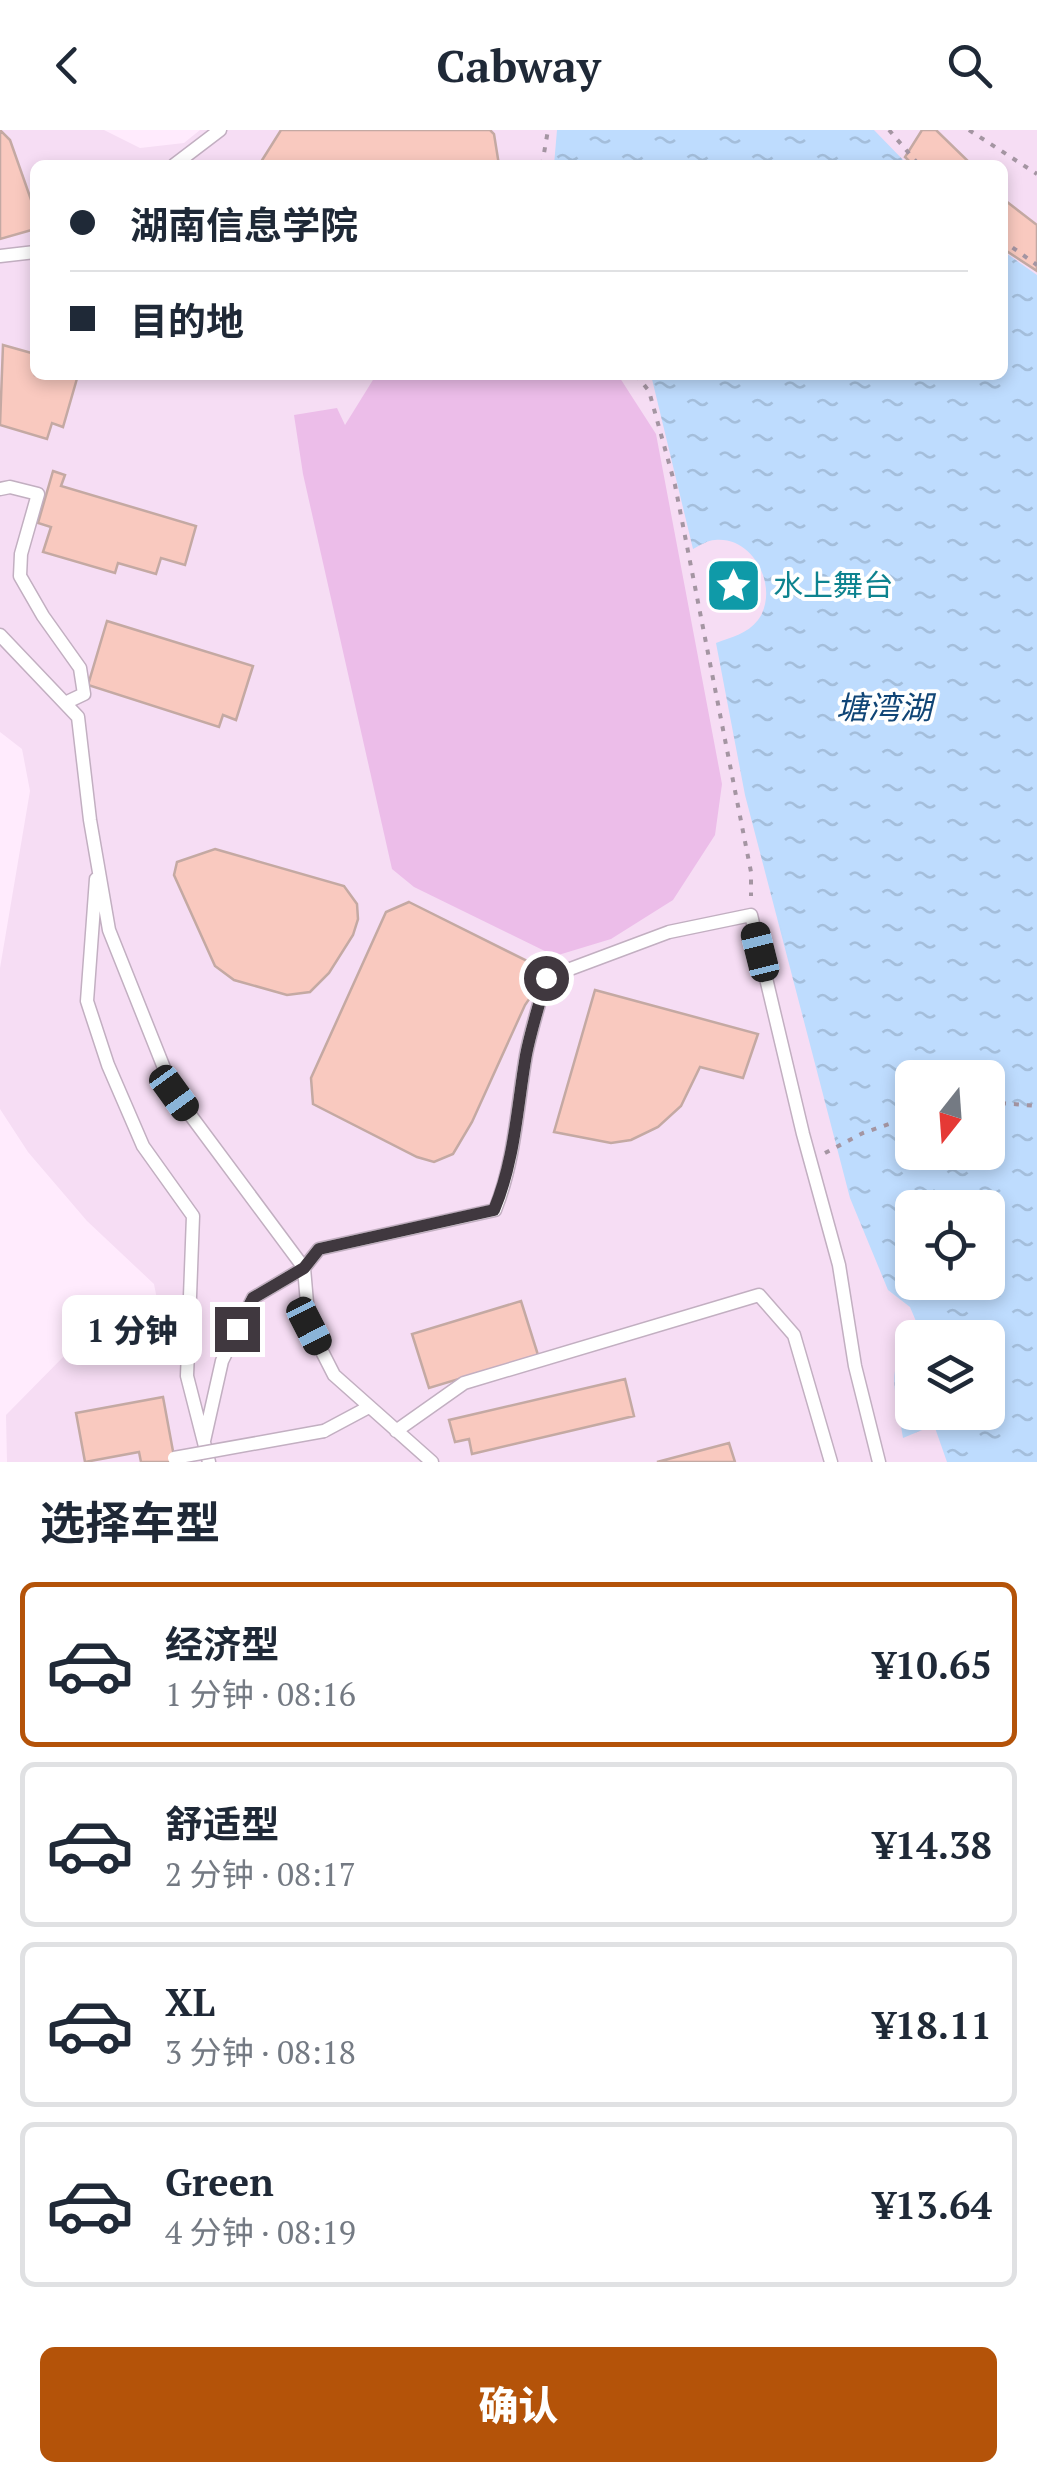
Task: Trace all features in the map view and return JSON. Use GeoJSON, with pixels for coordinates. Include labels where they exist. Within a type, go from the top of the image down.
{"type":"FeatureCollection","features":[{"type":"Feature","properties":{"kind":"lane"},"geometry":{"type":"LineString","coordinates":[[181,160],[220,130]]}},
{"type":"Feature","properties":{"kind":"lane"},"geometry":{"type":"LineString","coordinates":[[0,256],[30,253]]}},
{"type":"Feature","properties":{"kind":"lane"},"geometry":{"type":"LineString","coordinates":[[0,489],[10,487],[38,494],[21,554],[20,576],[80,668],[84,694],[65,703]]}},
{"type":"Feature","properties":{"kind":"lane"},"geometry":{"type":"LineString","coordinates":[[0,635],[78,717],[110,930],[174,1093],[304,1268],[309,1326],[334,1375],[432,1462]]}},
{"type":"Feature","properties":{"kind":"lane"},"geometry":{"type":"LineString","coordinates":[[97,859],[88,1001],[108,1065],[143,1146],[193,1216],[187,1376],[209,1462]]}},
{"type":"Feature","properties":{"kind":"lane"},"geometry":{"type":"LineString","coordinates":[[204,1441],[222,1361],[253,1298],[304,1268],[319,1249],[494,1210],[504,1186],[519,1115],[526,1052],[546,978],[668,932],[751,915],[809,1158],[839,1265],[855,1366],[879,1462]]}},
{"type":"Feature","properties":{"kind":"lane"},"geometry":{"type":"LineString","coordinates":[[396,1431],[464,1383],[758,1296],[794,1335],[831,1462]]}},
{"type":"Feature","properties":{"kind":"lane"},"geometry":{"type":"LineString","coordinates":[[174,1458],[324,1431],[369,1407]]}},
{"type":"Feature","properties":{"kind":"path"},"geometry":{"type":"LineString","coordinates":[[543,160],[548,130]]}},
{"type":"Feature","properties":{"kind":"path"},"geometry":{"type":"LineString","coordinates":[[890,130],[915,160]]}},
{"type":"Feature","properties":{"kind":"path"},"geometry":{"type":"LineString","coordinates":[[969,130],[1037,174]]}},
{"type":"Feature","properties":{"kind":"path"},"geometry":{"type":"LineString","coordinates":[[1008,244],[1037,265]]}},
{"type":"Feature","properties":{"kind":"path"},"geometry":{"type":"LineString","coordinates":[[640,380],[649,391],[674,485],[751,872],[751,915]]}},
{"type":"Feature","properties":{"kind":"path"},"geometry":{"type":"LineString","coordinates":[[1005,1103],[1037,1106]]}},
{"type":"Feature","properties":{"kind":"path"},"geometry":{"type":"LineString","coordinates":[[809,1158],[895,1122]]}},
{"type":"Feature","properties":{"kind":"shaded area"},"geometry":{"type":"Polygon","coordinates":[[[0,130],[104,130],[140,148],[184,143],[200,130],[1037,130],[1037,1462],[7,1462],[6,1415],[72,1348],[162,1325],[154,1284],[87,1221],[28,1152],[0,1109],[0,968],[30,791],[22,749],[0,732],[0,130]]]}},
{"type":"Feature","properties":{"kind":"shaded area"},"geometry":{"type":"Polygon","coordinates":[[[373,380],[621,380],[656,434],[722,784],[715,835],[673,900],[611,939],[555,956],[414,887],[392,869],[303,474],[294,415],[337,408],[345,425],[373,380]]]}},
{"type":"Feature","properties":{"kind":"water"},"geometry":{"type":"Polygon","coordinates":[[[557,130],[874,130],[903,160],[554,160],[557,130]]]}},
{"type":"Feature","properties":{"kind":"water","name":"塘湾湖"},"geometry":{"type":"Polygon","coordinates":[[[1008,255],[1037,275],[1037,1462],[947,1462],[936,1430],[1005,1430],[1005,1320],[915,1320],[910,1307],[901,1300],[1005,1300],[1005,1190],[895,1190],[895,1295],[888,1290],[850,1198],[745,795],[716,643],[744,632],[758,620],[764,608],[765,580],[760,567],[742,547],[712,540],[693,549],[652,380],[1008,380],[1008,255]]]}},
{"type":"Feature","properties":{"kind":"water","name":"塘湾湖"},"geometry":{"type":"Polygon","coordinates":[[[902,1430],[922,1430],[903,1438],[902,1430]]]}},
{"type":"Feature","properties":{"kind":"building"},"geometry":{"type":"Polygon","coordinates":[[[0,130],[10,140],[30,197],[30,230],[0,239],[0,130]]]}},
{"type":"Feature","properties":{"kind":"building"},"geometry":{"type":"Polygon","coordinates":[[[281,130],[490,130],[498,160],[262,160],[281,130]]]}},
{"type":"Feature","properties":{"kind":"building"},"geometry":{"type":"Polygon","coordinates":[[[922,130],[936,130],[967,160],[908,160],[905,157],[922,130]]]}},
{"type":"Feature","properties":{"kind":"building"},"geometry":{"type":"Polygon","coordinates":[[[1008,203],[1037,225],[1037,271],[1008,252],[1008,203]]]}},
{"type":"Feature","properties":{"kind":"building"},"geometry":{"type":"Polygon","coordinates":[[[3,345],[30,353],[30,380],[77,380],[63,427],[52,423],[47,439],[0,425],[3,345]]]}},
{"type":"Feature","properties":{"kind":"building"},"geometry":{"type":"Polygon","coordinates":[[[53,471],[65,475],[61,486],[196,526],[185,565],[161,558],[156,574],[118,563],[115,573],[43,552],[51,527],[38,523],[53,471]]]}},
{"type":"Feature","properties":{"kind":"building"},"geometry":{"type":"Polygon","coordinates":[[[107,621],[253,666],[236,720],[223,715],[219,727],[88,685],[107,621]]]}},
{"type":"Feature","properties":{"kind":"building"},"geometry":{"type":"Polygon","coordinates":[[[215,849],[344,886],[357,904],[353,935],[329,973],[310,992],[287,995],[234,980],[215,966],[174,875],[177,862],[215,849]]]}},
{"type":"Feature","properties":{"kind":"building"},"geometry":{"type":"Polygon","coordinates":[[[409,902],[531,963],[538,986],[525,1005],[472,1122],[453,1154],[434,1162],[313,1104],[311,1078],[386,912],[409,902]]]}},
{"type":"Feature","properties":{"kind":"building"},"geometry":{"type":"Polygon","coordinates":[[[595,990],[758,1034],[743,1078],[700,1067],[681,1106],[658,1127],[631,1140],[611,1143],[554,1132],[595,990]]]}},
{"type":"Feature","properties":{"kind":"building"},"geometry":{"type":"Polygon","coordinates":[[[521,1301],[538,1355],[429,1388],[412,1334],[521,1301]]]}},
{"type":"Feature","properties":{"kind":"building"},"geometry":{"type":"Polygon","coordinates":[[[625,1379],[634,1416],[472,1454],[469,1439],[455,1442],[449,1420],[625,1379]]]}},
{"type":"Feature","properties":{"kind":"building"},"geometry":{"type":"Polygon","coordinates":[[[163,1397],[175,1462],[141,1462],[139,1452],[85,1462],[76,1413],[163,1397]]]}},
{"type":"Feature","properties":{"kind":"building"},"geometry":{"type":"Polygon","coordinates":[[[729,1443],[735,1462],[657,1462],[729,1443]]]}},
{"type":"Feature","properties":{"kind":"place","name":"水上舞台"},"geometry":{"type":"Point","coordinates":[734,585]}},
{"type":"Feature","properties":{"kind":"route"},"geometry":{"type":"LineString","coordinates":[[237,1329],[253,1298],[304,1268],[319,1249],[494,1210],[504,1186],[519,1115],[526,1052],[546,978]]}}]}
